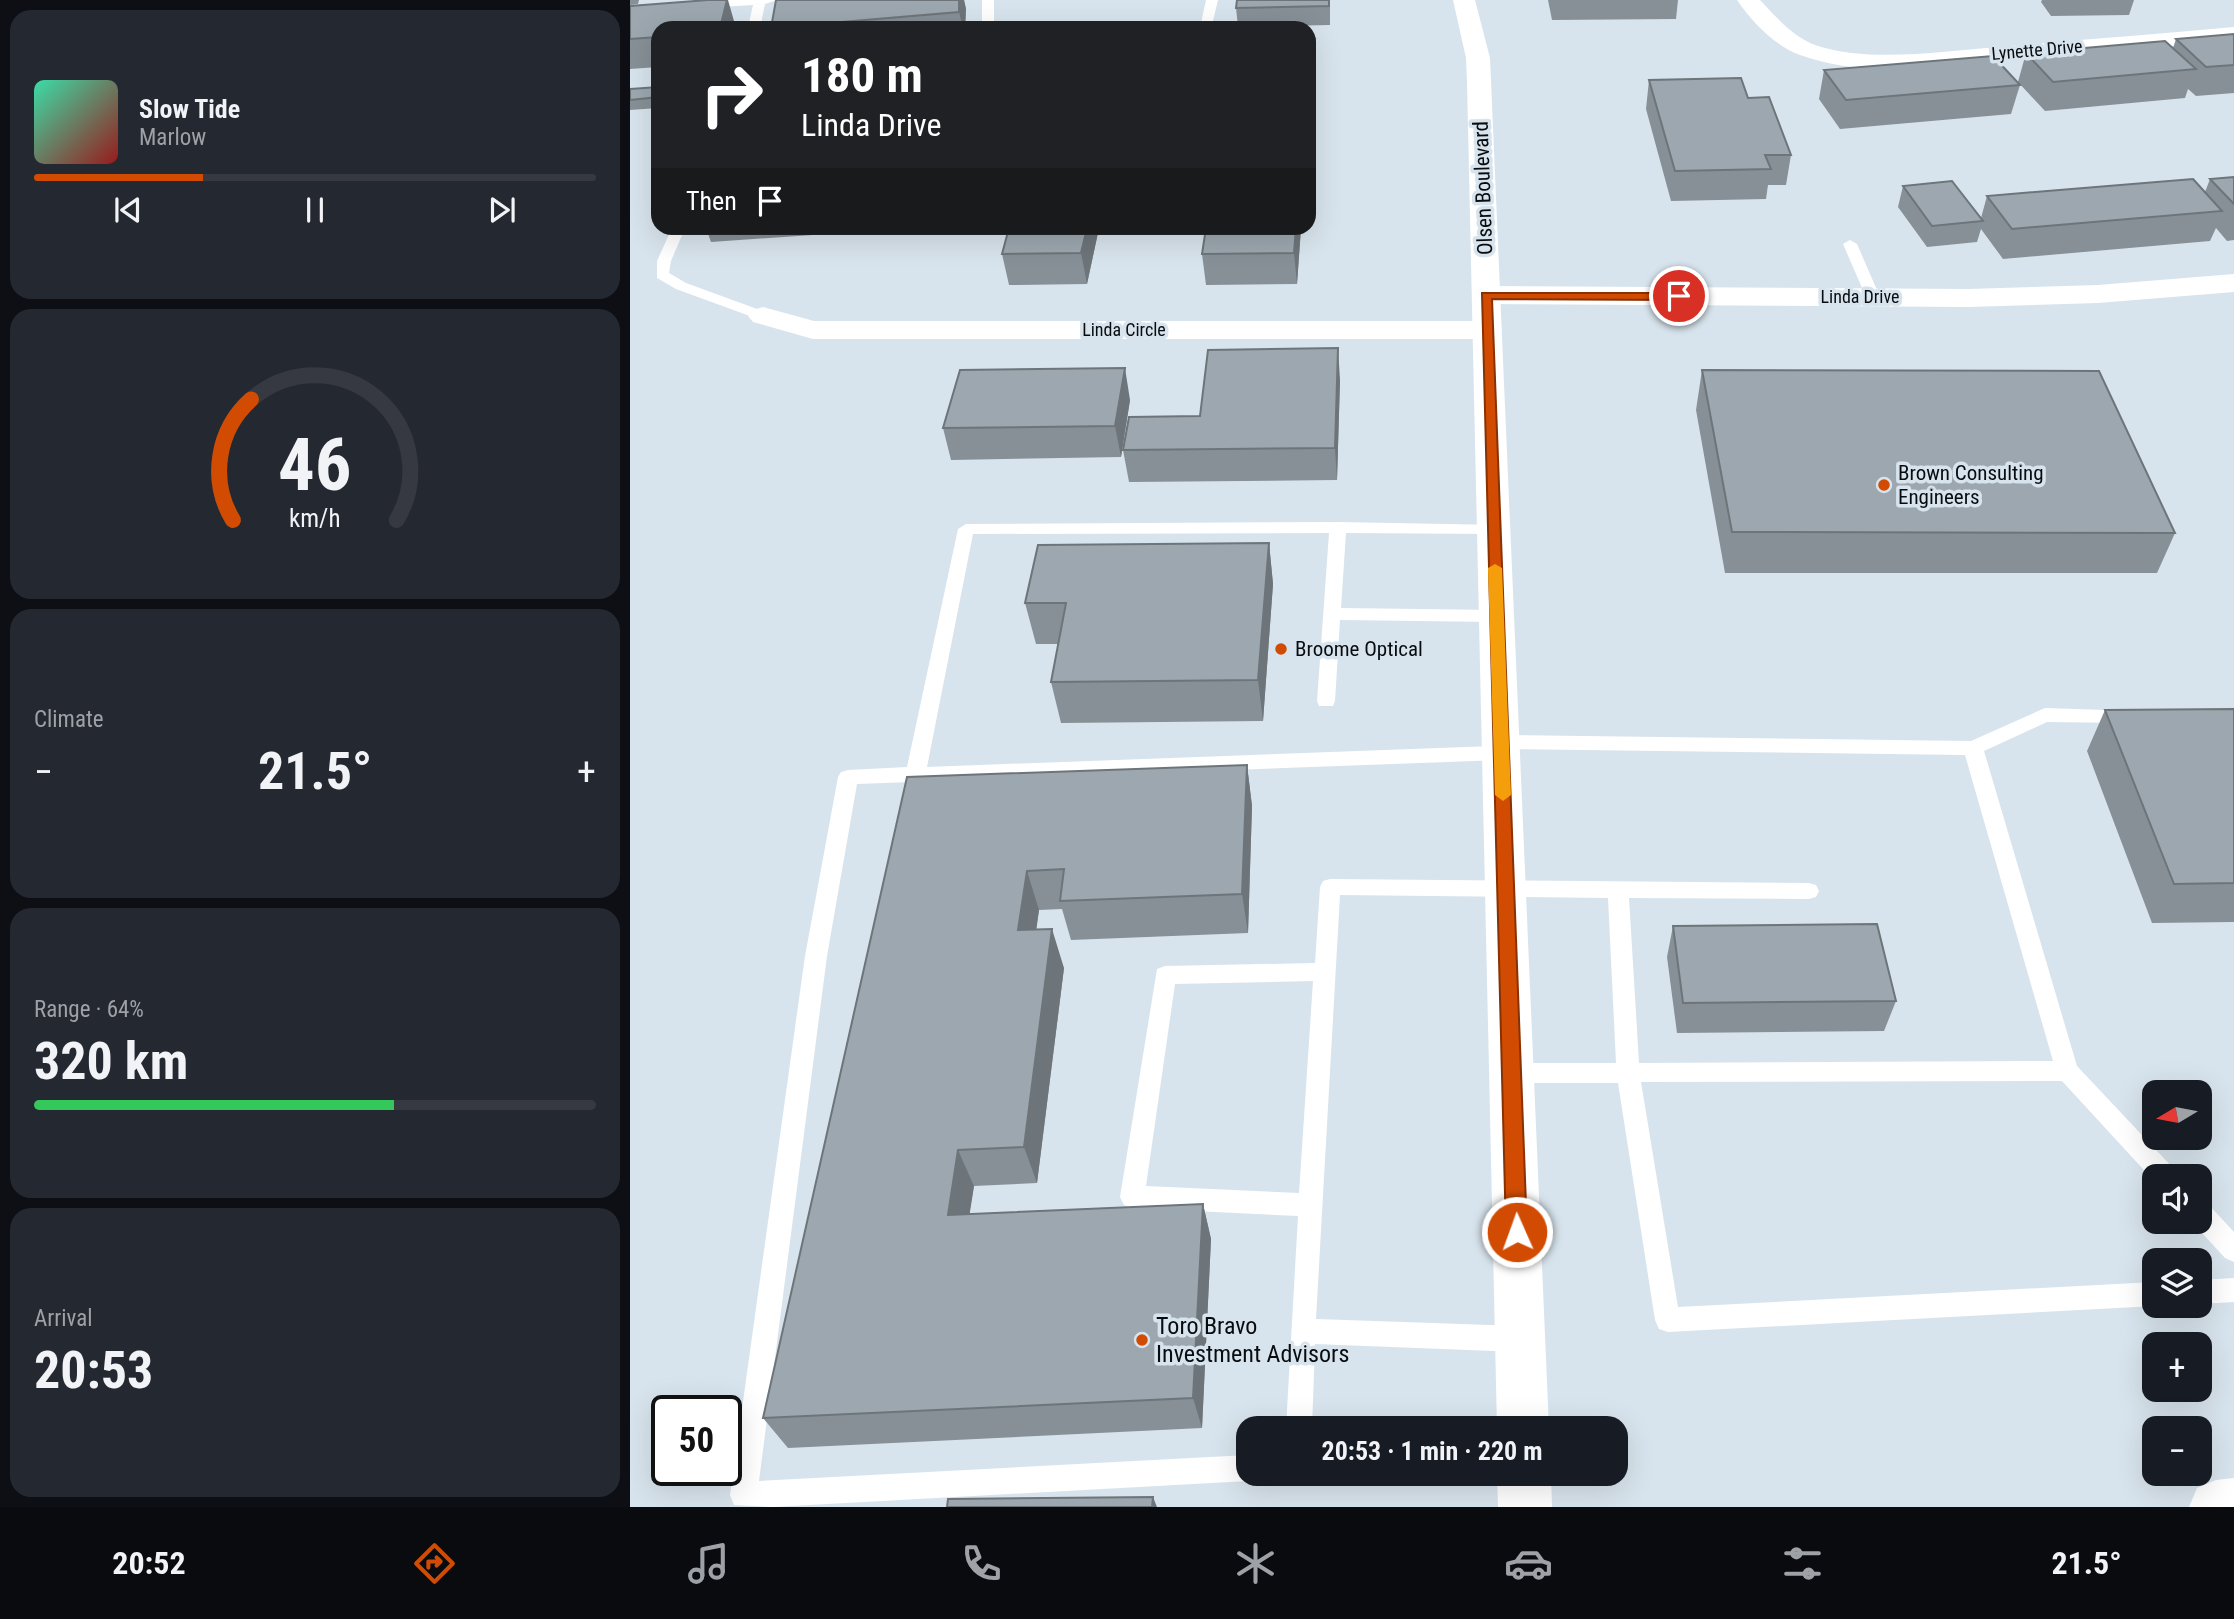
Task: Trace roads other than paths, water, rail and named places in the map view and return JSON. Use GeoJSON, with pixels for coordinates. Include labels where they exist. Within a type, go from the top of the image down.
{"type":"FeatureCollection","features":[{"type":"Feature","properties":{"kind":"street","name":"Olsen Boulevard"},"geometry":{"type":"LineString","coordinates":[[1464,0],[1478,58],[1523,1416]]}},
{"type":"Feature","properties":{"kind":"street","name":"Lynette Drive"},"geometry":{"type":"LineString","coordinates":[[1748,0],[1763,17],[1798,46],[1868,61],[1911,61],[2234,34]]}},
{"type":"Feature","properties":{"kind":"street","name":"Linda Drive"},"geometry":{"type":"LineString","coordinates":[[1487,312],[1873,297],[2231,290]]}},
{"type":"Feature","properties":{"kind":"street","name":"Linda Circle"},"geometry":{"type":"LineString","coordinates":[[763,316],[813,330],[1487,312]]}},
{"type":"Feature","properties":{"kind":"street"},"geometry":{"type":"LineString","coordinates":[[1524,1486],[1525,1507]]}},
{"type":"Feature","properties":{"kind":"street"},"geometry":{"type":"LineString","coordinates":[[2216,1507],[2234,1505]]}},
{"type":"Feature","properties":{"kind":"lane"},"geometry":{"type":"LineString","coordinates":[[756,21],[760,0]]}},
{"type":"Feature","properties":{"kind":"lane"},"geometry":{"type":"LineString","coordinates":[[683,7],[771,0]]}},
{"type":"Feature","properties":{"kind":"lane"},"geometry":{"type":"LineString","coordinates":[[988,0],[988,21]]}},
{"type":"Feature","properties":{"kind":"lane"},"geometry":{"type":"LineString","coordinates":[[1207,21],[1212,0]]}},
{"type":"Feature","properties":{"kind":"lane"},"geometry":{"type":"LineString","coordinates":[[675,235],[664,261],[662,275],[681,286],[763,316]]}},
{"type":"Feature","properties":{"kind":"lane"},"geometry":{"type":"LineString","coordinates":[[1850,244],[1873,297]]}},
{"type":"Feature","properties":{"kind":"lane"},"geometry":{"type":"LineString","coordinates":[[1326,701],[1338,527]]}},
{"type":"Feature","properties":{"kind":"lane"},"geometry":{"type":"LineString","coordinates":[[916,773],[965,529],[1494,528]]}},
{"type":"Feature","properties":{"kind":"lane"},"geometry":{"type":"LineString","coordinates":[[1332,614],[1496,616]]}},
{"type":"Feature","properties":{"kind":"lane"},"geometry":{"type":"LineString","coordinates":[[1236,1469],[744,1495],[817,956],[848,777],[1501,748],[1973,748],[2045,715],[2153,717]]}},
{"type":"Feature","properties":{"kind":"lane"},"geometry":{"type":"LineString","coordinates":[[1973,748],[2067,1071],[2154,1164]]}},
{"type":"Feature","properties":{"kind":"lane"},"geometry":{"type":"LineString","coordinates":[[1299,1416],[1330,887],[1809,891]]}},
{"type":"Feature","properties":{"kind":"lane"},"geometry":{"type":"LineString","coordinates":[[1618,889],[1628,1074],[1668,1320],[2142,1295]]}},
{"type":"Feature","properties":{"kind":"lane"},"geometry":{"type":"LineString","coordinates":[[1311,1205],[1132,1197],[1165,975],[1325,972]]}},
{"type":"Feature","properties":{"kind":"lane"},"geometry":{"type":"LineString","coordinates":[[1511,1073],[2067,1071]]}},
{"type":"Feature","properties":{"kind":"lane"},"geometry":{"type":"LineString","coordinates":[[2212,1226],[2234,1250]]}},
{"type":"Feature","properties":{"kind":"lane"},"geometry":{"type":"LineString","coordinates":[[2212,1291],[2234,1290]]}},
{"type":"Feature","properties":{"kind":"lane"},"geometry":{"type":"LineString","coordinates":[[1303,1331],[1520,1339]]}},
{"type":"Feature","properties":{"kind":"place","name":"Brown Consulting Engineers"},"geometry":{"type":"Point","coordinates":[1884,485]}},
{"type":"Feature","properties":{"kind":"place","name":"Broome Optical"},"geometry":{"type":"Point","coordinates":[1281,649]}},
{"type":"Feature","properties":{"kind":"place","name":"Toro Bravo Investment Advisors"},"geometry":{"type":"Point","coordinates":[1142,1340]}}]}
